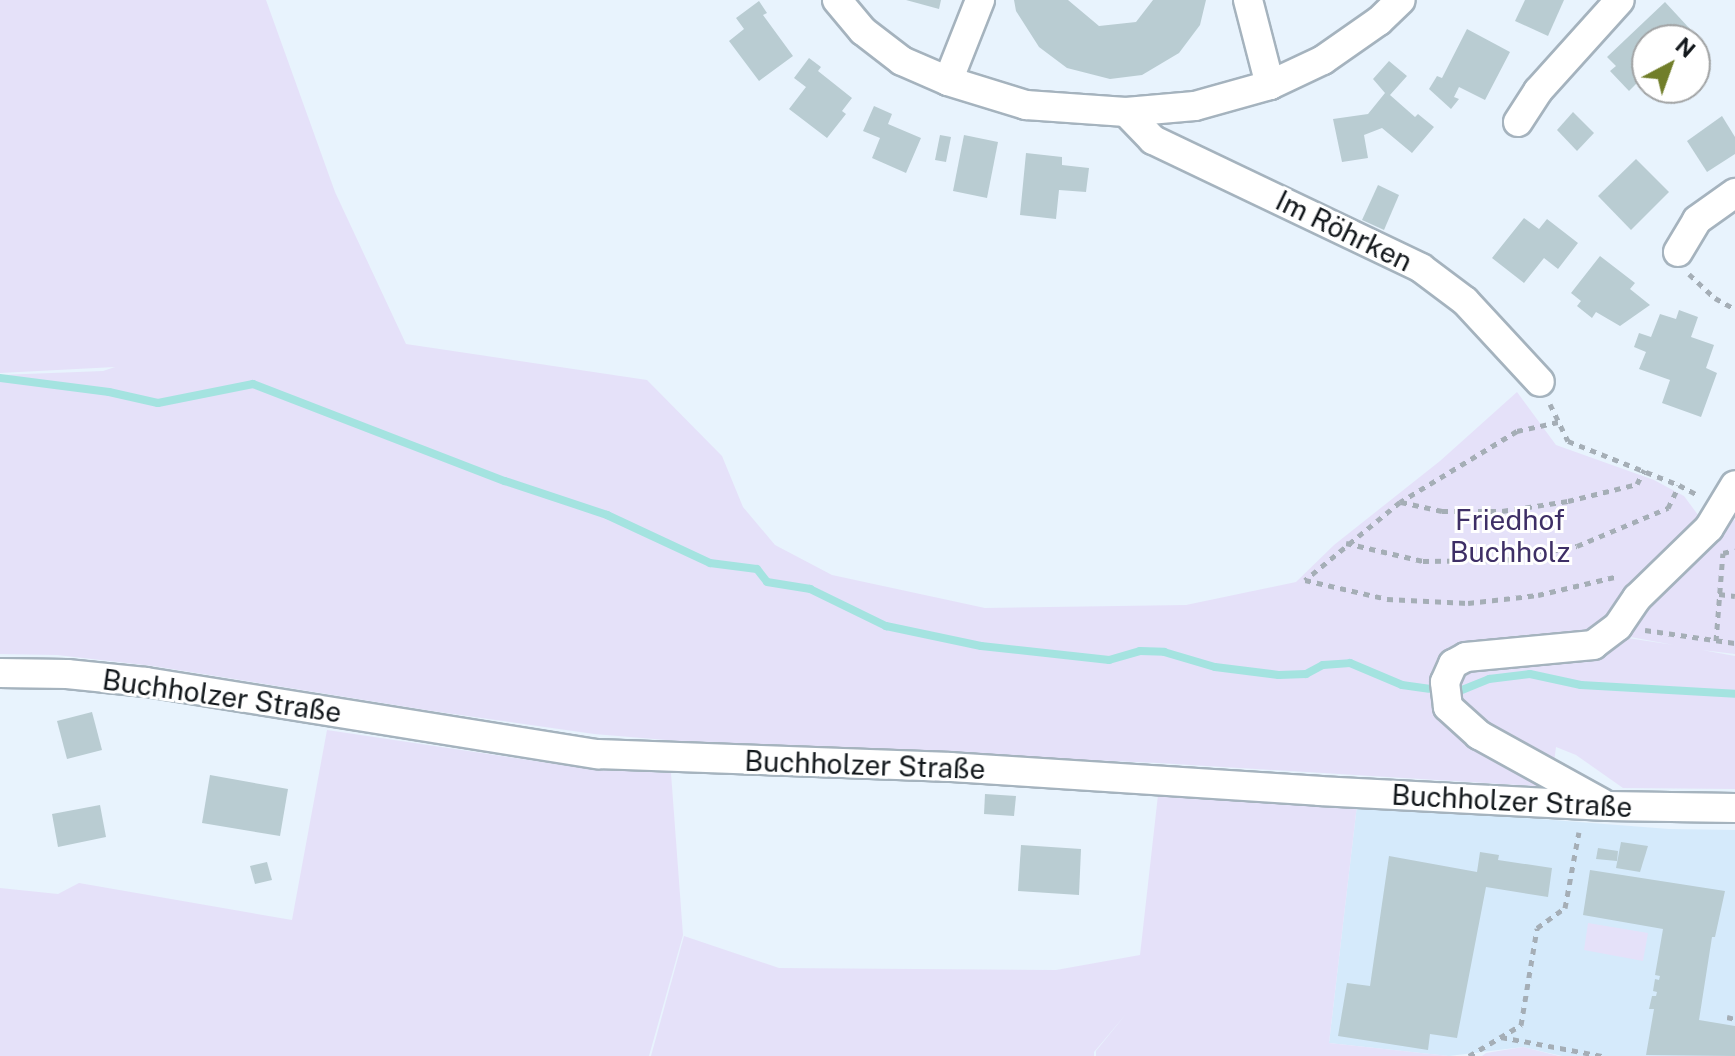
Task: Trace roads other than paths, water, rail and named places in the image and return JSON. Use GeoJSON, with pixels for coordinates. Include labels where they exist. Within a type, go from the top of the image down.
{"type":"FeatureCollection","features":[{"type":"Feature","properties":{"kind":"street"},"geometry":{"type":"LineString","coordinates":[[837,0],[863,31],[902,61],[948,81],[1026,105],[1126,112],[1195,106],[1270,85],[1323,60],[1379,21],[1401,0]]}},
{"type":"Feature","properties":{"kind":"street"},"geometry":{"type":"LineString","coordinates":[[948,81],[980,0]]}},
{"type":"Feature","properties":{"kind":"street"},"geometry":{"type":"LineString","coordinates":[[1248,0],[1270,85]]}},
{"type":"Feature","properties":{"kind":"street"},"geometry":{"type":"LineString","coordinates":[[1518,122],[1538,91],[1620,0]]}},
{"type":"Feature","properties":{"kind":"street","name":"Im Röhrken"},"geometry":{"type":"LineString","coordinates":[[1126,112],[1153,140],[1421,268],[1465,301],[1540,382]]}},
{"type":"Feature","properties":{"kind":"street"},"geometry":{"type":"LineString","coordinates":[[1678,252],[1697,220],[1735,193]]}},
{"type":"Feature","properties":{"kind":"street"},"geometry":{"type":"LineString","coordinates":[[1607,806],[1479,735],[1448,707],[1445,682],[1453,664],[1466,657],[1593,645],[1618,626],[1637,598],[1709,528],[1735,485]]}},
{"type":"Feature","properties":{"kind":"street","name":"Buchholzer Straße"},"geometry":{"type":"LineString","coordinates":[[0,673],[67,674],[146,682],[598,754],[951,767],[1607,806],[1735,808]]}},
{"type":"Feature","properties":{"kind":"waterway"},"geometry":{"type":"LineString","coordinates":[[0,378],[109,392],[158,403],[253,384],[505,481],[607,515],[710,563],[757,569],[767,582],[810,589],[886,626],[981,646],[1109,660],[1140,651],[1164,652],[1215,667],[1279,675],[1306,674],[1323,665],[1350,663],[1402,685],[1429,689]]}},
{"type":"Feature","properties":{"kind":"waterway"},"geometry":{"type":"LineString","coordinates":[[1457,692],[1489,679],[1530,674],[1581,685],[1735,694]]}},
{"type":"Feature","properties":{"kind":"park label","name":"Friedhof Buchholz"},"geometry":{"type":"Point","coordinates":[1510,536]}}]}
